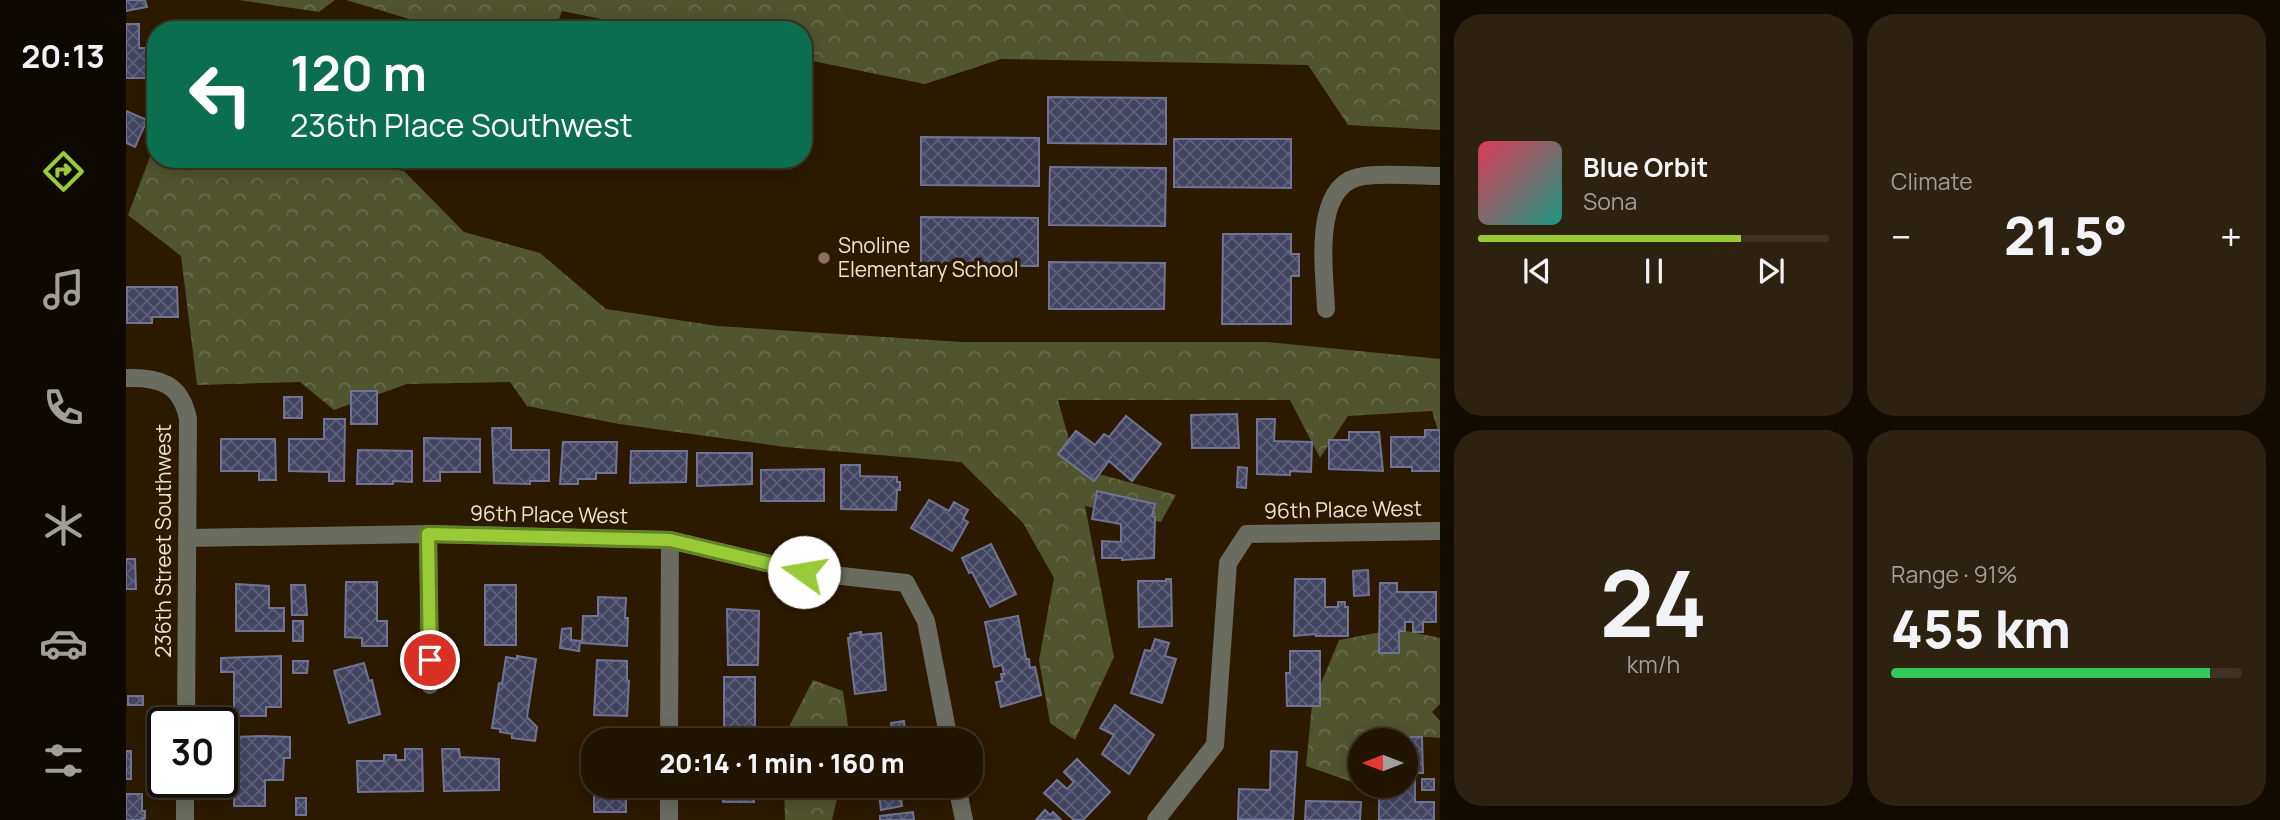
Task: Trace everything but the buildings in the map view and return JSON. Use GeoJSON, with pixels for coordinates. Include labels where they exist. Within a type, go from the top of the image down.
{"type":"FeatureCollection","features":[{"type":"Feature","properties":{"kind":"street"},"geometry":{"type":"LineString","coordinates":[[1326,309],[1323,232],[1329,207],[1341,189],[1357,177],[1364,176],[1440,176]]}},
{"type":"Feature","properties":{"kind":"street","name":"236th Street Southwest"},"geometry":{"type":"LineString","coordinates":[[126,378],[151,377],[166,383],[185,404],[188,419],[186,707]]}},
{"type":"Feature","properties":{"kind":"street","name":"96th Place West"},"geometry":{"type":"LineString","coordinates":[[1156,820],[1215,745],[1228,564],[1247,534],[1440,531]]}},
{"type":"Feature","properties":{"kind":"street"},"geometry":{"type":"LineString","coordinates":[[428,534],[430,685]]}},
{"type":"Feature","properties":{"kind":"street","name":"96th Place West"},"geometry":{"type":"LineString","coordinates":[[187,537],[428,534],[670,540],[804,572],[906,583],[926,621],[947,728]]}},
{"type":"Feature","properties":{"kind":"street"},"geometry":{"type":"LineString","coordinates":[[669,728],[670,540]]}},
{"type":"Feature","properties":{"kind":"street"},"geometry":{"type":"LineString","coordinates":[[185,798],[185,820]]}},
{"type":"Feature","properties":{"kind":"street"},"geometry":{"type":"LineString","coordinates":[[669,798],[669,820]]}},
{"type":"Feature","properties":{"kind":"street"},"geometry":{"type":"LineString","coordinates":[[959,798],[964,820]]}},
{"type":"Feature","properties":{"kind":"green space"},"geometry":{"type":"Polygon","coordinates":[[[239,0],[335,0],[319,12],[239,0]]]}},
{"type":"Feature","properties":{"kind":"green space"},"geometry":{"type":"Polygon","coordinates":[[[346,0],[1440,0],[1440,130],[1348,125],[1308,65],[1001,59],[925,84],[812,61],[812,21],[611,21],[562,11],[558,21],[416,21],[346,0]]]}},
{"type":"Feature","properties":{"kind":"green space"},"geometry":{"type":"Polygon","coordinates":[[[147,165],[147,168],[384,168],[404,171],[464,232],[540,253],[606,309],[717,326],[962,342],[1267,342],[1440,359],[1440,437],[1432,411],[1348,416],[1320,458],[1290,400],[1058,400],[1077,468],[1176,495],[1161,522],[1085,506],[1114,657],[1075,740],[1050,723],[1039,660],[1054,578],[1023,523],[961,462],[785,447],[619,424],[527,406],[510,382],[407,384],[334,410],[300,382],[197,385],[181,256],[128,215],[147,165]]]}},
{"type":"Feature","properties":{"kind":"green space"},"geometry":{"type":"Polygon","coordinates":[[[1397,629],[1440,638],[1440,704],[1432,712],[1440,721],[1440,738],[1418,737],[1418,728],[1348,728],[1348,781],[1306,766],[1312,705],[1339,640],[1397,629]]]}},
{"type":"Feature","properties":{"kind":"green space"},"geometry":{"type":"Polygon","coordinates":[[[813,680],[843,691],[848,728],[788,728],[813,680]]]}},
{"type":"Feature","properties":{"kind":"green space"},"geometry":{"type":"Polygon","coordinates":[[[784,798],[837,798],[832,820],[785,820],[784,798]]]}},
{"type":"Feature","properties":{"kind":"place","name":"Snoline Elementary School"},"geometry":{"type":"Point","coordinates":[824,258]}},
{"type":"Feature","properties":{"kind":"route"},"geometry":{"type":"LineString","coordinates":[[430,660],[428,534],[670,540],[804,572]]}}]}
